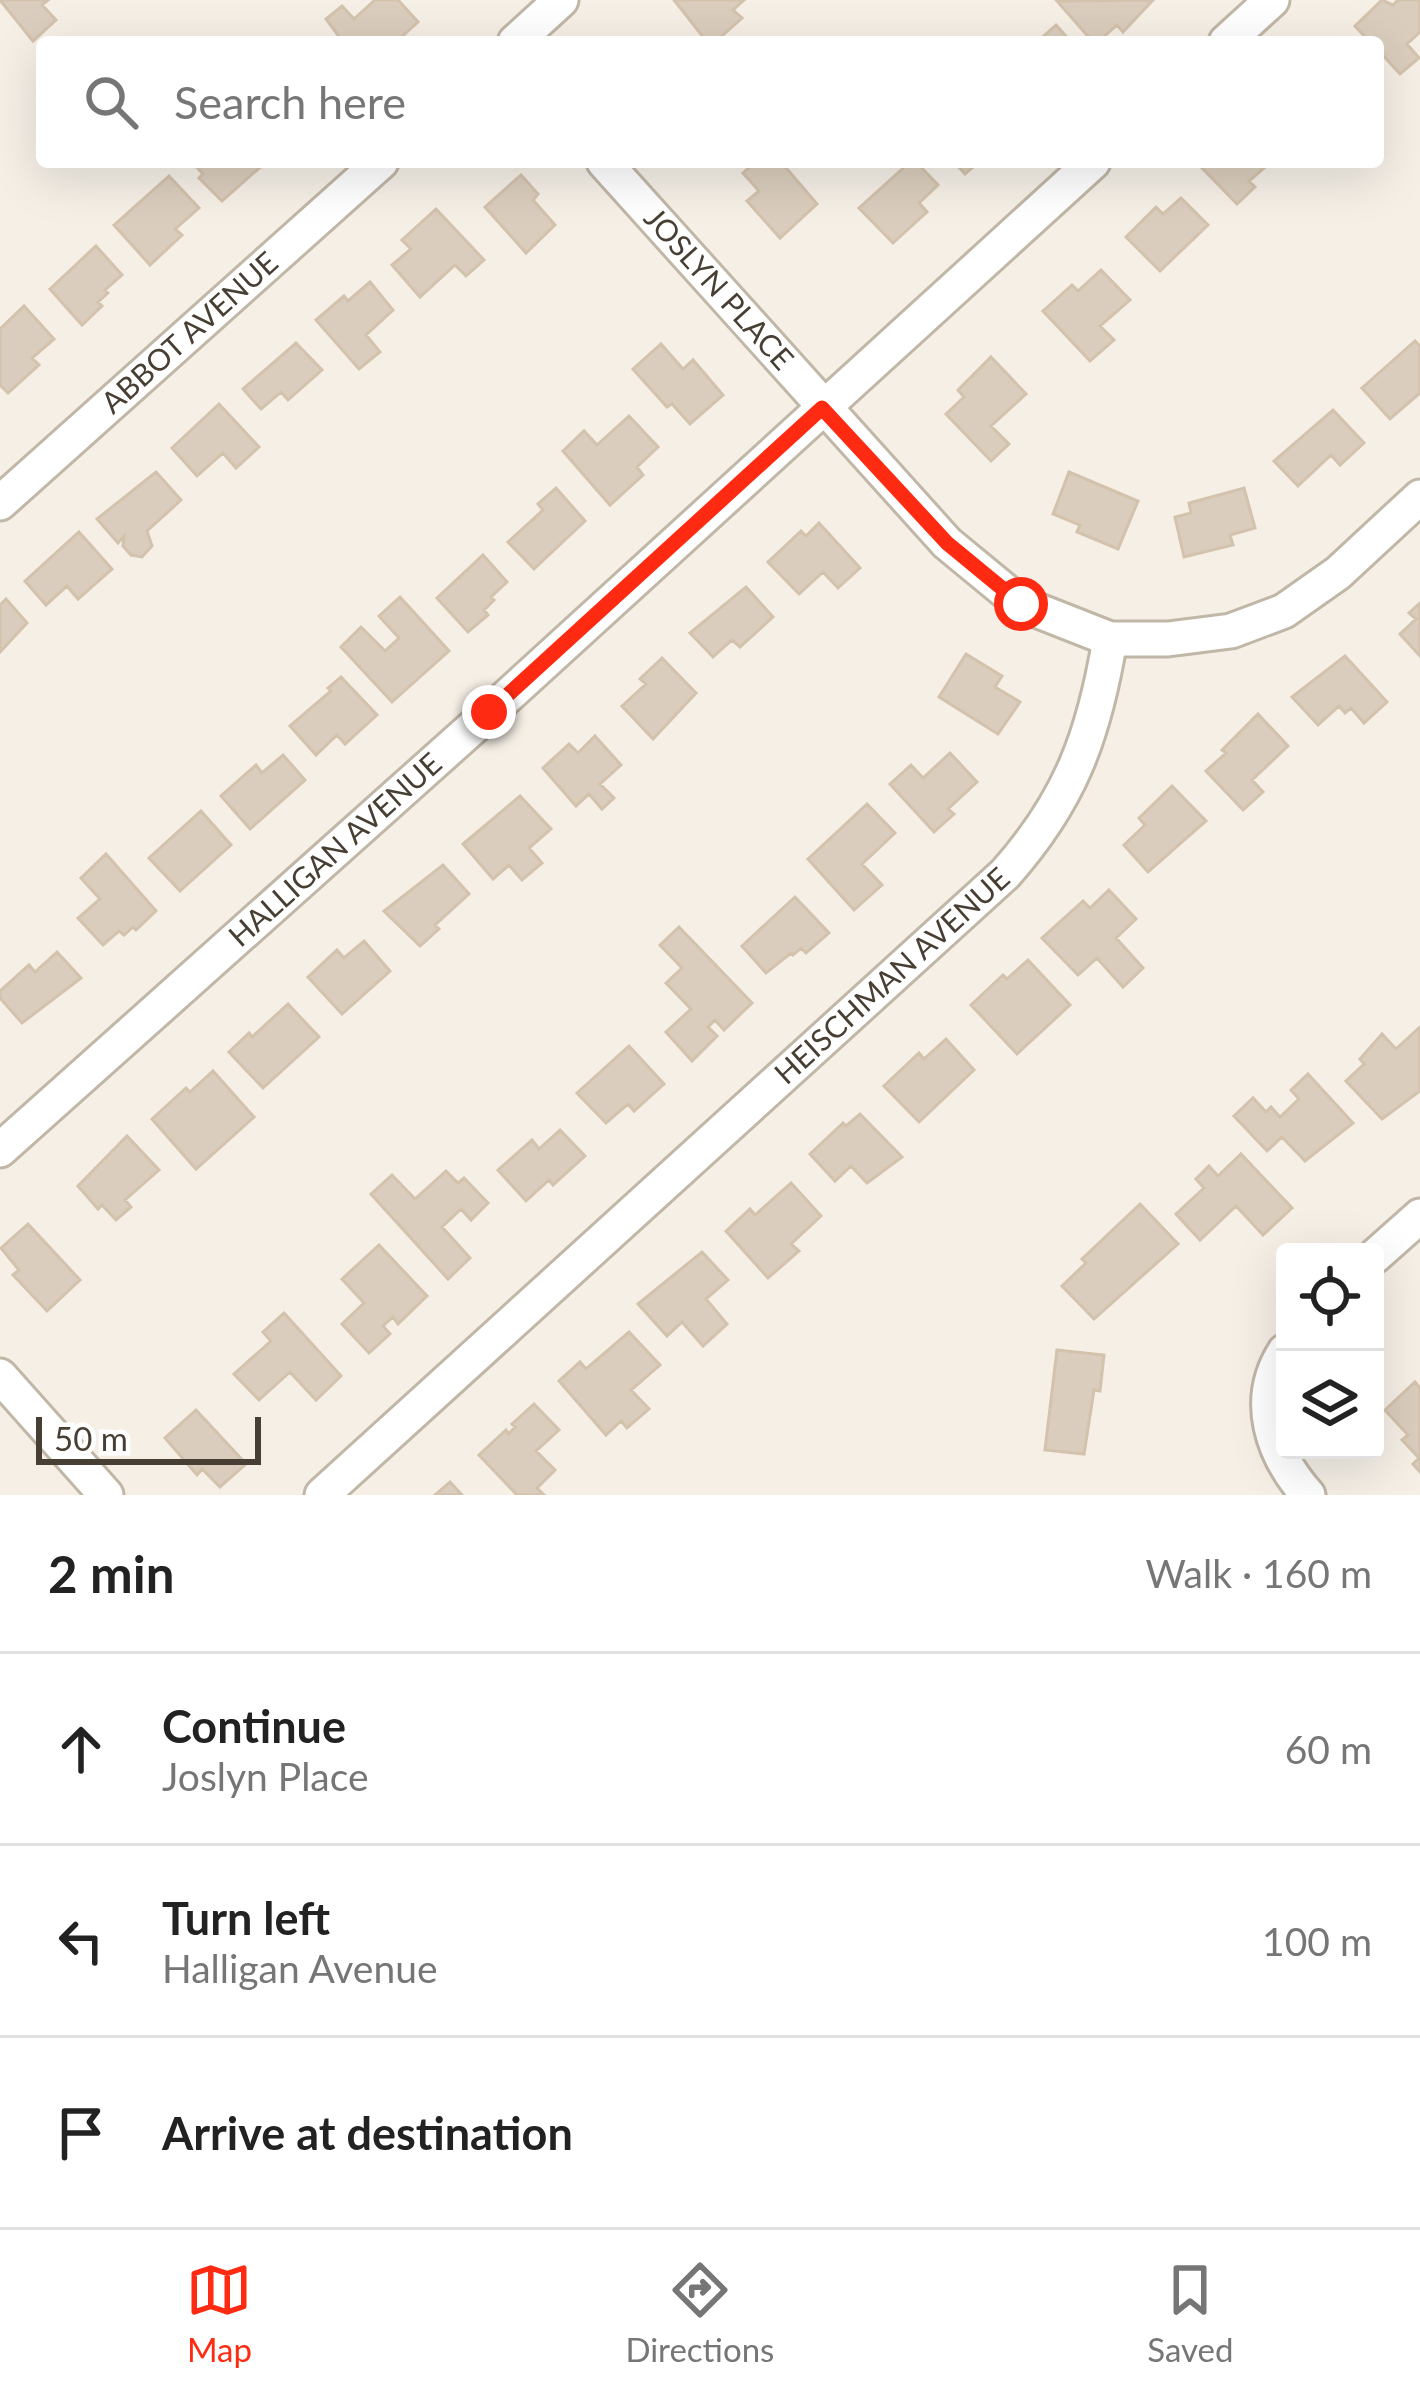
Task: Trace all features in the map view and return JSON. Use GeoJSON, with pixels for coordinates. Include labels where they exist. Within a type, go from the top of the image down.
{"type":"FeatureCollection","features":[{"type":"Feature","properties":{"kind":"street"},"geometry":{"type":"LineString","coordinates":[[522,36],[561,0]]}},
{"type":"Feature","properties":{"kind":"street"},"geometry":{"type":"LineString","coordinates":[[1233,36],[1272,0]]}},
{"type":"Feature","properties":{"kind":"street","name":"ABBOT AVENUE"},"geometry":{"type":"LineString","coordinates":[[0,502],[374,168]]}},
{"type":"Feature","properties":{"kind":"street","name":"JOSLYN PLACE"},"geometry":{"type":"LineString","coordinates":[[609,168],[947,543],[1021,604],[1110,639]]}},
{"type":"Feature","properties":{"kind":"street","name":"HALLIGAN AVENUE"},"geometry":{"type":"LineString","coordinates":[[0,1150],[1086,168]]}},
{"type":"Feature","properties":{"kind":"street"},"geometry":{"type":"LineString","coordinates":[[1110,639],[1168,639],[1231,631],[1284,611],[1338,573],[1420,497]]}},
{"type":"Feature","properties":{"kind":"street","name":"HEISCHMAN AVENUE"},"geometry":{"type":"LineString","coordinates":[[322,1495],[1005,874],[1040,834],[1070,784],[1088,743],[1110,639]]}},
{"type":"Feature","properties":{"kind":"street"},"geometry":{"type":"LineString","coordinates":[[1384,1248],[1420,1216]]}},
{"type":"Feature","properties":{"kind":"street"},"geometry":{"type":"LineString","coordinates":[[0,1376],[106,1495]]}},
{"type":"Feature","properties":{"kind":"street"},"geometry":{"type":"LineString","coordinates":[[1276,1376],[1267,1402],[1276,1449]]}},
{"type":"Feature","properties":{"kind":"street"},"geometry":{"type":"LineString","coordinates":[[1283,1459],[1308,1495]]}},
{"type":"Feature","properties":{"kind":"building"},"geometry":{"type":"Polygon","coordinates":[[[0,0],[48,0],[42,5],[56,20],[33,41],[0,0]]]}},
{"type":"Feature","properties":{"kind":"building"},"geometry":{"type":"Polygon","coordinates":[[[375,0],[398,0],[418,22],[403,36],[339,36],[326,19],[342,6],[354,19],[375,0]]]}},
{"type":"Feature","properties":{"kind":"building"},"geometry":{"type":"Polygon","coordinates":[[[674,0],[744,0],[733,10],[742,18],[722,36],[702,36],[674,0]]]}},
{"type":"Feature","properties":{"kind":"building"},"geometry":{"type":"Polygon","coordinates":[[[1153,0],[1123,32],[1117,25],[1105,36],[1088,36],[1057,1],[1153,0]]]}},
{"type":"Feature","properties":{"kind":"building"},"geometry":{"type":"Polygon","coordinates":[[[1382,0],[1393,5],[1398,0],[1420,0],[1420,32],[1407,44],[1419,58],[1400,74],[1384,57],[1384,36],[1364,36],[1355,26],[1382,0]]]}},
{"type":"Feature","properties":{"kind":"building"},"geometry":{"type":"Polygon","coordinates":[[[1056,25],[1066,36],[1044,36],[1056,25]]]}},
{"type":"Feature","properties":{"kind":"building"},"geometry":{"type":"Polygon","coordinates":[[[198,168],[259,168],[222,201],[199,178],[203,174],[198,168]]]}},
{"type":"Feature","properties":{"kind":"building"},"geometry":{"type":"Polygon","coordinates":[[[748,168],[786,168],[817,204],[780,238],[747,201],[759,191],[743,173],[748,168]]]}},
{"type":"Feature","properties":{"kind":"building"},"geometry":{"type":"Polygon","coordinates":[[[903,168],[922,168],[938,185],[919,203],[927,212],[893,243],[859,208],[903,168]]]}},
{"type":"Feature","properties":{"kind":"building"},"geometry":{"type":"Polygon","coordinates":[[[1202,168],[1264,168],[1249,181],[1255,187],[1237,204],[1202,168]]]}},
{"type":"Feature","properties":{"kind":"building"},"geometry":{"type":"Polygon","coordinates":[[[521,175],[538,194],[533,200],[555,225],[526,253],[485,207],[521,175]]]}},
{"type":"Feature","properties":{"kind":"building"},"geometry":{"type":"Polygon","coordinates":[[[169,176],[199,208],[175,229],[182,235],[150,265],[114,225],[169,176]]]}},
{"type":"Feature","properties":{"kind":"building"},"geometry":{"type":"Polygon","coordinates":[[[1181,198],[1208,225],[1160,271],[1126,237],[1156,207],[1163,214],[1181,198]]]}},
{"type":"Feature","properties":{"kind":"building"},"geometry":{"type":"Polygon","coordinates":[[[436,209],[484,260],[466,276],[455,265],[420,297],[392,265],[411,249],[402,240],[436,209]]]}},
{"type":"Feature","properties":{"kind":"building"},"geometry":{"type":"Polygon","coordinates":[[[96,246],[122,275],[105,290],[108,293],[98,302],[102,306],[82,325],[50,289],[96,246]]]}},
{"type":"Feature","properties":{"kind":"building"},"geometry":{"type":"Polygon","coordinates":[[[1101,270],[1130,300],[1100,326],[1114,340],[1090,361],[1043,311],[1072,285],[1078,291],[1101,270]]]}},
{"type":"Feature","properties":{"kind":"building"},"geometry":{"type":"Polygon","coordinates":[[[370,282],[393,310],[366,335],[380,352],[359,369],[316,320],[370,282]]]}},
{"type":"Feature","properties":{"kind":"building"},"geometry":{"type":"Polygon","coordinates":[[[24,306],[54,339],[32,358],[39,365],[8,393],[0,385],[0,329],[24,306]]]}},
{"type":"Feature","properties":{"kind":"building"},"geometry":{"type":"Polygon","coordinates":[[[1415,341],[1420,346],[1420,393],[1390,419],[1362,388],[1415,341]]]}},
{"type":"Feature","properties":{"kind":"building"},"geometry":{"type":"Polygon","coordinates":[[[296,343],[322,370],[288,400],[281,392],[261,409],[243,389],[296,343]]]}},
{"type":"Feature","properties":{"kind":"building"},"geometry":{"type":"Polygon","coordinates":[[[661,344],[683,369],[693,360],[723,395],[690,424],[672,404],[667,407],[633,369],[661,344]]]}},
{"type":"Feature","properties":{"kind":"building"},"geometry":{"type":"Polygon","coordinates":[[[991,357],[1026,394],[991,426],[1009,444],[991,461],[946,414],[964,397],[958,390],[991,357]]]}},
{"type":"Feature","properties":{"kind":"building"},"geometry":{"type":"Polygon","coordinates":[[[219,404],[259,447],[236,468],[223,453],[197,476],[172,448],[219,404]]]}},
{"type":"Feature","properties":{"kind":"building"},"geometry":{"type":"Polygon","coordinates":[[[1333,410],[1364,443],[1340,465],[1331,455],[1298,486],[1274,461],[1333,410]]]}},
{"type":"Feature","properties":{"kind":"building"},"geometry":{"type":"Polygon","coordinates":[[[629,416],[658,447],[637,467],[643,475],[610,505],[563,451],[584,431],[597,445],[629,416]]]}},
{"type":"Feature","properties":{"kind":"building"},"geometry":{"type":"Polygon","coordinates":[[[156,472],[181,500],[147,531],[152,546],[142,557],[131,555],[123,546],[124,536],[118,543],[97,519],[156,472]]]}},
{"type":"Feature","properties":{"kind":"building"},"geometry":{"type":"Polygon","coordinates":[[[1069,472],[1138,501],[1118,549],[1077,532],[1080,525],[1053,514],[1069,472]]]}},
{"type":"Feature","properties":{"kind":"building"},"geometry":{"type":"Polygon","coordinates":[[[556,488],[585,521],[534,569],[508,542],[543,510],[538,504],[556,488]]]}},
{"type":"Feature","properties":{"kind":"building"},"geometry":{"type":"Polygon","coordinates":[[[1244,488],[1255,528],[1230,535],[1233,545],[1184,557],[1175,517],[1191,513],[1189,503],[1244,488]]]}},
{"type":"Feature","properties":{"kind":"building"},"geometry":{"type":"Polygon","coordinates":[[[819,523],[860,568],[838,588],[823,572],[799,594],[768,562],[801,531],[806,536],[819,523]]]}},
{"type":"Feature","properties":{"kind":"building"},"geometry":{"type":"Polygon","coordinates":[[[79,532],[112,569],[78,599],[67,586],[46,605],[25,581],[79,532]]]}},
{"type":"Feature","properties":{"kind":"building"},"geometry":{"type":"Polygon","coordinates":[[[483,555],[507,582],[491,597],[494,600],[484,610],[488,615],[468,632],[437,598],[483,555]]]}},
{"type":"Feature","properties":{"kind":"building"},"geometry":{"type":"Polygon","coordinates":[[[746,587],[773,617],[740,647],[732,640],[713,657],[690,633],[746,587]]]}},
{"type":"Feature","properties":{"kind":"building"},"geometry":{"type":"Polygon","coordinates":[[[400,597],[449,651],[392,702],[341,647],[361,627],[385,651],[399,638],[379,616],[400,597]]]}},
{"type":"Feature","properties":{"kind":"building"},"geometry":{"type":"Polygon","coordinates":[[[6,599],[27,623],[0,652],[0,605],[6,599]]]}},
{"type":"Feature","properties":{"kind":"building"},"geometry":{"type":"Polygon","coordinates":[[[1420,603],[1420,656],[1400,634],[1416,619],[1409,613],[1420,603]]]}},
{"type":"Feature","properties":{"kind":"building"},"geometry":{"type":"Polygon","coordinates":[[[966,654],[1002,676],[995,687],[1020,702],[998,734],[939,697],[966,654]]]}},
{"type":"Feature","properties":{"kind":"building"},"geometry":{"type":"Polygon","coordinates":[[[1345,656],[1387,702],[1364,723],[1351,708],[1345,713],[1339,706],[1318,725],[1292,697],[1345,656]]]}},
{"type":"Feature","properties":{"kind":"building"},"geometry":{"type":"Polygon","coordinates":[[[662,658],[696,693],[653,739],[622,706],[646,684],[640,679],[662,658]]]}},
{"type":"Feature","properties":{"kind":"building"},"geometry":{"type":"Polygon","coordinates":[[[341,677],[377,715],[345,744],[337,735],[316,755],[290,726],[341,677]]]}},
{"type":"Feature","properties":{"kind":"building"},"geometry":{"type":"Polygon","coordinates":[[[1258,714],[1288,746],[1252,780],[1263,792],[1243,810],[1206,771],[1258,714]]]}},
{"type":"Feature","properties":{"kind":"building"},"geometry":{"type":"Polygon","coordinates":[[[595,736],[621,765],[600,784],[614,798],[602,809],[589,794],[576,806],[543,768],[569,744],[578,753],[595,736]]]}},
{"type":"Feature","properties":{"kind":"building"},"geometry":{"type":"Polygon","coordinates":[[[950,753],[977,782],[948,809],[954,814],[934,832],[890,784],[911,765],[923,778],[950,753]]]}},
{"type":"Feature","properties":{"kind":"building"},"geometry":{"type":"Polygon","coordinates":[[[283,755],[305,780],[250,829],[221,796],[256,765],[262,773],[283,755]]]}},
{"type":"Feature","properties":{"kind":"building"},"geometry":{"type":"Polygon","coordinates":[[[1172,786],[1206,821],[1148,872],[1124,845],[1145,825],[1139,818],[1172,786]]]}},
{"type":"Feature","properties":{"kind":"building"},"geometry":{"type":"Polygon","coordinates":[[[520,796],[551,829],[529,848],[542,863],[522,880],[509,865],[493,879],[463,844],[520,796]]]}},
{"type":"Feature","properties":{"kind":"building"},"geometry":{"type":"Polygon","coordinates":[[[867,804],[895,833],[862,864],[882,885],[854,910],[808,859],[867,804]]]}},
{"type":"Feature","properties":{"kind":"building"},"geometry":{"type":"Polygon","coordinates":[[[201,811],[231,845],[180,891],[149,858],[201,811]]]}},
{"type":"Feature","properties":{"kind":"building"},"geometry":{"type":"Polygon","coordinates":[[[106,854],[156,911],[136,930],[133,927],[124,935],[119,931],[103,945],[78,918],[100,899],[81,878],[106,854]]]}},
{"type":"Feature","properties":{"kind":"building"},"geometry":{"type":"Polygon","coordinates":[[[443,865],[469,894],[420,946],[384,911],[443,865]]]}},
{"type":"Feature","properties":{"kind":"building"},"geometry":{"type":"Polygon","coordinates":[[[1109,890],[1136,919],[1116,938],[1143,968],[1123,987],[1097,958],[1078,975],[1042,938],[1083,901],[1090,908],[1109,890]]]}},
{"type":"Feature","properties":{"kind":"building"},"geometry":{"type":"Polygon","coordinates":[[[795,897],[829,933],[806,953],[801,948],[791,953],[766,973],[742,946],[795,897]]]}},
{"type":"Feature","properties":{"kind":"building"},"geometry":{"type":"Polygon","coordinates":[[[679,927],[752,1003],[724,1030],[715,1020],[708,1027],[717,1036],[692,1061],[666,1032],[691,1009],[666,983],[682,968],[660,945],[679,927]]]}},
{"type":"Feature","properties":{"kind":"building"},"geometry":{"type":"Polygon","coordinates":[[[364,941],[390,971],[342,1014],[308,977],[337,950],[344,958],[364,941]]]}},
{"type":"Feature","properties":{"kind":"building"},"geometry":{"type":"Polygon","coordinates":[[[57,952],[81,978],[22,1023],[0,998],[0,991],[29,965],[35,972],[57,952]]]}},
{"type":"Feature","properties":{"kind":"building"},"geometry":{"type":"Polygon","coordinates":[[[1028,960],[1070,1005],[1017,1054],[971,1005],[1003,975],[1007,979],[1028,960]]]}},
{"type":"Feature","properties":{"kind":"building"},"geometry":{"type":"Polygon","coordinates":[[[288,1004],[319,1037],[263,1088],[229,1052],[288,1004]]]}},
{"type":"Feature","properties":{"kind":"building"},"geometry":{"type":"Polygon","coordinates":[[[1420,1027],[1420,1091],[1382,1119],[1346,1081],[1364,1064],[1360,1059],[1382,1034],[1396,1049],[1420,1027]]]}},
{"type":"Feature","properties":{"kind":"building"},"geometry":{"type":"Polygon","coordinates":[[[946,1039],[974,1070],[919,1122],[884,1086],[919,1053],[924,1059],[946,1039]]]}},
{"type":"Feature","properties":{"kind":"building"},"geometry":{"type":"Polygon","coordinates":[[[629,1046],[664,1084],[634,1111],[628,1104],[606,1123],[577,1093],[629,1046]]]}},
{"type":"Feature","properties":{"kind":"building"},"geometry":{"type":"Polygon","coordinates":[[[213,1071],[254,1117],[196,1169],[152,1119],[213,1071]]]}},
{"type":"Feature","properties":{"kind":"building"},"geometry":{"type":"Polygon","coordinates":[[[1308,1074],[1353,1123],[1305,1161],[1282,1137],[1267,1151],[1234,1116],[1253,1098],[1266,1112],[1271,1107],[1280,1117],[1299,1099],[1291,1090],[1308,1074]]]}},
{"type":"Feature","properties":{"kind":"building"},"geometry":{"type":"Polygon","coordinates":[[[860,1114],[902,1157],[867,1183],[851,1166],[835,1181],[810,1154],[860,1114]]]}},
{"type":"Feature","properties":{"kind":"building"},"geometry":{"type":"Polygon","coordinates":[[[560,1130],[585,1156],[553,1185],[549,1180],[526,1201],[498,1170],[532,1140],[539,1149],[560,1130]]]}},
{"type":"Feature","properties":{"kind":"building"},"geometry":{"type":"Polygon","coordinates":[[[127,1136],[159,1170],[125,1200],[131,1207],[116,1220],[102,1205],[98,1209],[78,1186],[127,1136]]]}},
{"type":"Feature","properties":{"kind":"building"},"geometry":{"type":"Polygon","coordinates":[[[1241,1154],[1292,1208],[1263,1235],[1236,1206],[1200,1240],[1176,1214],[1204,1188],[1196,1179],[1209,1166],[1218,1176],[1241,1154]]]}},
{"type":"Feature","properties":{"kind":"building"},"geometry":{"type":"Polygon","coordinates":[[[446,1171],[458,1183],[464,1178],[488,1203],[471,1220],[461,1209],[442,1227],[470,1258],[448,1279],[371,1194],[392,1175],[415,1199],[446,1171]]]}},
{"type":"Feature","properties":{"kind":"building"},"geometry":{"type":"Polygon","coordinates":[[[791,1183],[821,1216],[791,1244],[799,1251],[768,1278],[726,1231],[750,1209],[755,1215],[791,1183]]]}},
{"type":"Feature","properties":{"kind":"building"},"geometry":{"type":"Polygon","coordinates":[[[1140,1204],[1178,1244],[1094,1319],[1062,1286],[1086,1263],[1082,1259],[1140,1204]]]}},
{"type":"Feature","properties":{"kind":"building"},"geometry":{"type":"Polygon","coordinates":[[[28,1224],[80,1280],[47,1311],[13,1275],[19,1270],[1,1248],[28,1224]]]}},
{"type":"Feature","properties":{"kind":"building"},"geometry":{"type":"Polygon","coordinates":[[[379,1245],[427,1296],[398,1324],[393,1317],[383,1326],[390,1334],[369,1353],[342,1324],[364,1303],[342,1279],[379,1245]]]}},
{"type":"Feature","properties":{"kind":"building"},"geometry":{"type":"Polygon","coordinates":[[[702,1252],[728,1280],[706,1299],[727,1324],[703,1346],[682,1322],[667,1336],[638,1304],[702,1252]]]}},
{"type":"Feature","properties":{"kind":"building"},"geometry":{"type":"Polygon","coordinates":[[[284,1313],[341,1376],[316,1400],[290,1372],[259,1400],[234,1374],[271,1341],[263,1332],[284,1313]]]}},
{"type":"Feature","properties":{"kind":"building"},"geometry":{"type":"Polygon","coordinates":[[[629,1332],[660,1365],[631,1390],[649,1409],[627,1428],[621,1421],[606,1435],[559,1381],[580,1362],[586,1369],[629,1332]]]}},
{"type":"Feature","properties":{"kind":"building"},"geometry":{"type":"Polygon","coordinates":[[[1057,1350],[1104,1355],[1084,1454],[1045,1450],[1057,1350]]]}},
{"type":"Feature","properties":{"kind":"building"},"geometry":{"type":"Polygon","coordinates":[[[1415,1382],[1420,1388],[1420,1472],[1413,1464],[1419,1458],[1402,1440],[1408,1435],[1385,1410],[1415,1382]]]}},
{"type":"Feature","properties":{"kind":"building"},"geometry":{"type":"Polygon","coordinates":[[[534,1404],[559,1430],[536,1451],[555,1470],[537,1488],[544,1495],[517,1495],[479,1455],[506,1430],[509,1434],[515,1427],[512,1424],[534,1404]]]}},
{"type":"Feature","properties":{"kind":"building"},"geometry":{"type":"Polygon","coordinates":[[[196,1410],[246,1464],[220,1487],[202,1469],[197,1475],[165,1438],[196,1410]]]}},
{"type":"Feature","properties":{"kind":"building"},"geometry":{"type":"Polygon","coordinates":[[[450,1482],[462,1495],[435,1495],[450,1482]]]}},
{"type":"Feature","properties":{"kind":"route"},"geometry":{"type":"LineString","coordinates":[[489,712],[822,408],[947,543],[1021,604]]}}]}
